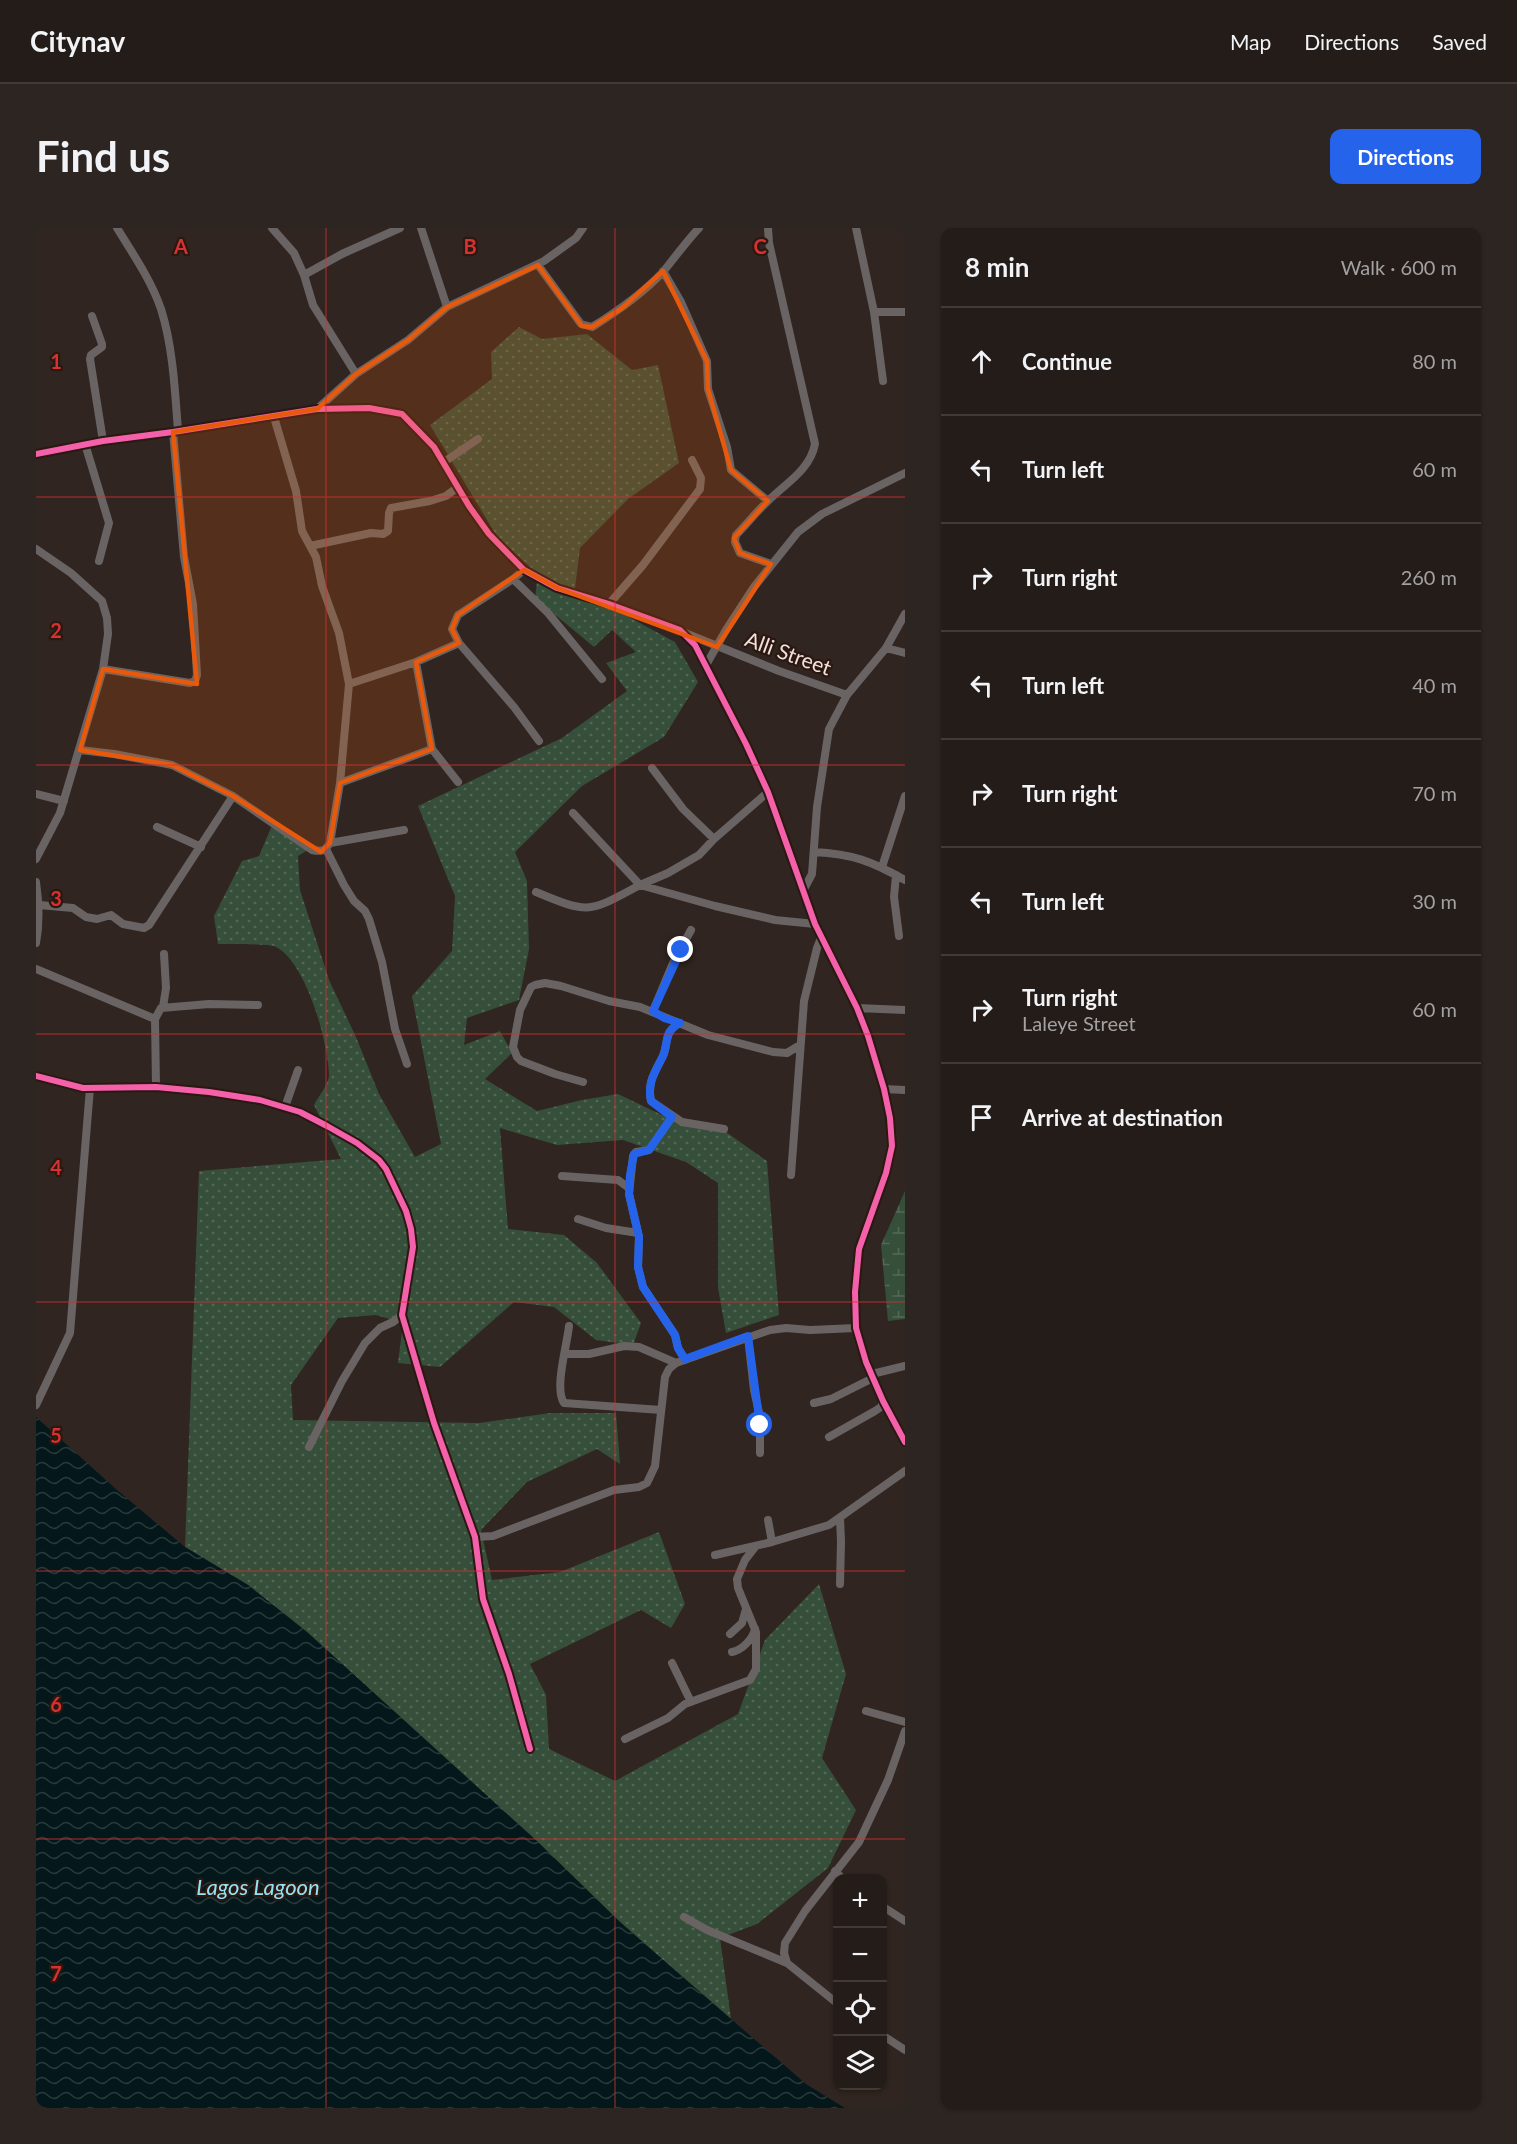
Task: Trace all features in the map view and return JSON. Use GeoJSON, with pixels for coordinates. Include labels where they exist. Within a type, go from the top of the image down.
{"type":"FeatureCollection","features":[{"type":"Feature","properties":{"kind":"street"},"geometry":{"type":"LineString","coordinates":[[103,669],[190,683],[195,681],[197,675],[193,604],[184,557],[169,344],[161,309],[144,271],[117,228]]}},
{"type":"Feature","properties":{"kind":"street"},"geometry":{"type":"LineString","coordinates":[[272,228],[294,253],[304,275],[313,305],[356,374]]}},
{"type":"Feature","properties":{"kind":"street"},"geometry":{"type":"LineString","coordinates":[[304,275],[342,254],[400,228]]}},
{"type":"Feature","properties":{"kind":"street"},"geometry":{"type":"LineString","coordinates":[[421,228],[447,307]]}},
{"type":"Feature","properties":{"kind":"street"},"geometry":{"type":"LineString","coordinates":[[318,409],[356,374],[408,340],[447,307],[538,265],[576,238],[583,228]]}},
{"type":"Feature","properties":{"kind":"street"},"geometry":{"type":"LineString","coordinates":[[538,265],[581,324],[592,327],[622,308],[663,271],[699,228]]}},
{"type":"Feature","properties":{"kind":"street"},"geometry":{"type":"LineString","coordinates":[[768,228],[769,243],[815,444],[813,456],[797,476],[768,501],[736,535],[735,542],[740,553],[771,564]]}},
{"type":"Feature","properties":{"kind":"street"},"geometry":{"type":"LineString","coordinates":[[856,228],[874,312],[883,381]]}},
{"type":"Feature","properties":{"kind":"street"},"geometry":{"type":"LineString","coordinates":[[663,271],[681,302],[707,361],[708,389],[727,447],[731,470],[768,501]]}},
{"type":"Feature","properties":{"kind":"street"},"geometry":{"type":"LineString","coordinates":[[874,312],[905,312]]}},
{"type":"Feature","properties":{"kind":"street"},"geometry":{"type":"LineString","coordinates":[[92,315],[102,345],[91,355],[90,359],[103,441]]}},
{"type":"Feature","properties":{"kind":"street","name":"Alli Street"},"geometry":{"type":"LineString","coordinates":[[36,454],[103,441],[176,432],[318,409],[369,408],[402,414],[434,447],[489,534],[524,570],[557,588],[609,604],[680,630],[717,647],[847,694]]}},
{"type":"Feature","properties":{"kind":"street"},"geometry":{"type":"LineString","coordinates":[[274,417],[296,491],[302,531],[316,557],[322,586],[337,627],[349,684],[340,783],[328,846],[344,885],[369,919],[382,962],[383,977],[395,1029],[407,1064]]}},
{"type":"Feature","properties":{"kind":"street"},"geometry":{"type":"LineString","coordinates":[[444,462],[478,439]]}},
{"type":"Feature","properties":{"kind":"street"},"geometry":{"type":"LineString","coordinates":[[85,444],[109,523],[99,561]]}},
{"type":"Feature","properties":{"kind":"street"},"geometry":{"type":"LineString","coordinates":[[609,604],[643,565],[700,489],[701,478],[692,460]]}},
{"type":"Feature","properties":{"kind":"street"},"geometry":{"type":"LineString","coordinates":[[706,665],[726,630],[771,564],[798,532],[822,514],[905,473]]}},
{"type":"Feature","properties":{"kind":"street"},"geometry":{"type":"LineString","coordinates":[[310,546],[371,532],[383,534],[388,531],[391,508],[446,496],[458,487]]}},
{"type":"Feature","properties":{"kind":"street"},"geometry":{"type":"LineString","coordinates":[[36,549],[71,573],[102,601],[107,618],[108,634],[103,669],[64,801],[36,859]]}},
{"type":"Feature","properties":{"kind":"street"},"geometry":{"type":"LineString","coordinates":[[524,570],[458,615],[452,629],[459,643],[514,707],[539,741]]}},
{"type":"Feature","properties":{"kind":"street"},"geometry":{"type":"LineString","coordinates":[[513,579],[548,612],[602,679]]}},
{"type":"Feature","properties":{"kind":"street"},"geometry":{"type":"LineString","coordinates":[[804,889],[812,877],[817,807],[829,729],[847,694],[886,648],[905,614]]}},
{"type":"Feature","properties":{"kind":"street"},"geometry":{"type":"LineString","coordinates":[[680,630],[695,645],[706,665],[768,792],[815,924],[868,1035],[884,1089],[890,1118],[892,1146],[886,1173],[859,1249],[855,1292],[856,1328],[872,1376],[905,1442]]}},
{"type":"Feature","properties":{"kind":"street"},"geometry":{"type":"LineString","coordinates":[[349,684],[416,662],[459,643]]}},
{"type":"Feature","properties":{"kind":"street"},"geometry":{"type":"LineString","coordinates":[[886,648],[905,653]]}},
{"type":"Feature","properties":{"kind":"street"},"geometry":{"type":"LineString","coordinates":[[416,662],[432,749],[458,782]]}},
{"type":"Feature","properties":{"kind":"street"},"geometry":{"type":"LineString","coordinates":[[340,783],[432,749]]}},
{"type":"Feature","properties":{"kind":"street"},"geometry":{"type":"LineString","coordinates":[[80,750],[172,765],[233,796],[312,850],[321,852],[328,846],[404,830]]}},
{"type":"Feature","properties":{"kind":"street"},"geometry":{"type":"LineString","coordinates":[[652,768],[684,808],[714,839]]}},
{"type":"Feature","properties":{"kind":"street"},"geometry":{"type":"LineString","coordinates":[[536,892],[566,905],[590,909],[599,907],[699,855],[768,792]]}},
{"type":"Feature","properties":{"kind":"street"},"geometry":{"type":"LineString","coordinates":[[36,794],[64,801]]}},
{"type":"Feature","properties":{"kind":"street"},"geometry":{"type":"LineString","coordinates":[[39,905],[73,908],[86,917],[97,919],[111,915],[123,924],[144,928],[201,847],[233,796]]}},
{"type":"Feature","properties":{"kind":"street"},"geometry":{"type":"LineString","coordinates":[[882,867],[905,796]]}},
{"type":"Feature","properties":{"kind":"street"},"geometry":{"type":"LineString","coordinates":[[573,813],[640,885],[775,920],[815,924]]}},
{"type":"Feature","properties":{"kind":"street"},"geometry":{"type":"LineString","coordinates":[[157,827],[201,847]]}},
{"type":"Feature","properties":{"kind":"street"},"geometry":{"type":"LineString","coordinates":[[814,852],[849,856],[882,867],[905,880]]}},
{"type":"Feature","properties":{"kind":"street"},"geometry":{"type":"LineString","coordinates":[[896,875],[894,897],[899,936]]}},
{"type":"Feature","properties":{"kind":"street"},"geometry":{"type":"LineString","coordinates":[[36,882],[39,905],[36,943]]}},
{"type":"Feature","properties":{"kind":"street"},"geometry":{"type":"LineString","coordinates":[[653,1011],[673,963],[691,930]]}},
{"type":"Feature","properties":{"kind":"street"},"geometry":{"type":"LineString","coordinates":[[791,1175],[804,1001],[821,938]]}},
{"type":"Feature","properties":{"kind":"street"},"geometry":{"type":"LineString","coordinates":[[156,1087],[155,1019],[163,1006],[166,988],[164,954]]}},
{"type":"Feature","properties":{"kind":"street"},"geometry":{"type":"LineString","coordinates":[[36,969],[155,1019]]}},
{"type":"Feature","properties":{"kind":"street"},"geometry":{"type":"LineString","coordinates":[[583,1082],[555,1074],[517,1057],[513,1047],[514,1039],[520,1010],[531,987],[540,983],[561,986],[609,1001],[653,1011],[664,1018],[717,1037],[773,1052],[787,1053],[800,1046]]}},
{"type":"Feature","properties":{"kind":"street"},"geometry":{"type":"LineString","coordinates":[[163,1006],[258,1005]]}},
{"type":"Feature","properties":{"kind":"street"},"geometry":{"type":"LineString","coordinates":[[857,1008],[905,1010]]}},
{"type":"Feature","properties":{"kind":"street"},"geometry":{"type":"LineString","coordinates":[[680,1023],[670,1030],[665,1041],[663,1055],[649,1085],[651,1101],[672,1117],[687,1124],[724,1129]]}},
{"type":"Feature","properties":{"kind":"street"},"geometry":{"type":"LineString","coordinates":[[285,1107],[298,1070]]}},
{"type":"Feature","properties":{"kind":"street"},"geometry":{"type":"LineString","coordinates":[[36,1077],[83,1088],[156,1087],[260,1100],[300,1112],[357,1143],[379,1160],[406,1210],[411,1229],[413,1247],[402,1315],[434,1423],[475,1537],[483,1599],[509,1674],[530,1749]]}},
{"type":"Feature","properties":{"kind":"street"},"geometry":{"type":"LineString","coordinates":[[36,1405],[70,1333],[90,1088]]}},
{"type":"Feature","properties":{"kind":"street"},"geometry":{"type":"LineString","coordinates":[[884,1089],[905,1090]]}},
{"type":"Feature","properties":{"kind":"street"},"geometry":{"type":"LineString","coordinates":[[672,1117],[649,1150],[636,1152],[633,1156],[629,1188],[638,1233],[640,1279],[675,1335],[678,1348],[685,1359]]}},
{"type":"Feature","properties":{"kind":"street"},"geometry":{"type":"LineString","coordinates":[[562,1176],[618,1180],[629,1188]]}},
{"type":"Feature","properties":{"kind":"street"},"geometry":{"type":"LineString","coordinates":[[578,1219],[606,1228],[638,1233]]}},
{"type":"Feature","properties":{"kind":"street"},"geometry":{"type":"LineString","coordinates":[[309,1447],[342,1381],[365,1343],[380,1328],[402,1315]]}},
{"type":"Feature","properties":{"kind":"street"},"geometry":{"type":"LineString","coordinates":[[569,1326],[559,1390],[564,1403],[660,1410]]}},
{"type":"Feature","properties":{"kind":"street"},"geometry":{"type":"LineString","coordinates":[[475,1537],[493,1536],[614,1490],[639,1487],[647,1483],[656,1467],[665,1377],[669,1369],[685,1359],[748,1336],[786,1328],[810,1330],[856,1328]]}},
{"type":"Feature","properties":{"kind":"street"},"geometry":{"type":"LineString","coordinates":[[748,1336],[754,1390],[760,1418],[759,1453]]}},
{"type":"Feature","properties":{"kind":"street"},"geometry":{"type":"LineString","coordinates":[[565,1354],[589,1354],[624,1346],[639,1347],[676,1364]]}},
{"type":"Feature","properties":{"kind":"street"},"geometry":{"type":"LineString","coordinates":[[814,1403],[831,1399],[872,1376],[905,1366]]}},
{"type":"Feature","properties":{"kind":"street"},"geometry":{"type":"LineString","coordinates":[[829,1437],[881,1407],[883,1401]]}},
{"type":"Feature","properties":{"kind":"street"},"geometry":{"type":"LineString","coordinates":[[715,1555],[755,1547],[830,1525],[905,1471]]}},
{"type":"Feature","properties":{"kind":"street"},"geometry":{"type":"LineString","coordinates":[[840,1518],[840,1584]]}},
{"type":"Feature","properties":{"kind":"street"},"geometry":{"type":"LineString","coordinates":[[768,1520],[772,1542]]}},
{"type":"Feature","properties":{"kind":"street"},"geometry":{"type":"LineString","coordinates":[[625,1739],[668,1718],[691,1702],[750,1680],[756,1669],[755,1629],[737,1579],[755,1547]]}},
{"type":"Feature","properties":{"kind":"street"},"geometry":{"type":"LineString","coordinates":[[730,1634],[742,1623],[747,1609]]}},
{"type":"Feature","properties":{"kind":"street"},"geometry":{"type":"LineString","coordinates":[[732,1652],[738,1651],[754,1634],[755,1629]]}},
{"type":"Feature","properties":{"kind":"street"},"geometry":{"type":"LineString","coordinates":[[672,1663],[691,1702]]}},
{"type":"Feature","properties":{"kind":"street"},"geometry":{"type":"LineString","coordinates":[[866,1711],[905,1722]]}},
{"type":"Feature","properties":{"kind":"street"},"geometry":{"type":"LineString","coordinates":[[787,1963],[784,1953],[785,1943],[805,1911],[859,1842],[878,1804],[905,1731]]}},
{"type":"Feature","properties":{"kind":"street"},"geometry":{"type":"LineString","coordinates":[[835,1871],[838,1874]]}},
{"type":"Feature","properties":{"kind":"street"},"geometry":{"type":"LineString","coordinates":[[887,1909],[905,1921]]}},
{"type":"Feature","properties":{"kind":"street"},"geometry":{"type":"LineString","coordinates":[[684,1917],[707,1930],[787,1963],[833,2001]]}},
{"type":"Feature","properties":{"kind":"street"},"geometry":{"type":"LineString","coordinates":[[884,2036],[905,2050]]}},
{"type":"Feature","properties":{"kind":"highlighted area"},"geometry":{"type":"Polygon","coordinates":[[[538,265],[582,326],[592,327],[622,308],[663,271],[707,361],[708,389],[731,470],[768,501],[734,538],[740,553],[771,564],[717,647],[557,588],[524,570],[458,615],[452,629],[459,643],[416,662],[432,749],[340,783],[330,843],[321,852],[233,796],[172,765],[80,750],[103,669],[197,684],[173,432],[317,409],[356,374],[408,340],[447,307],[538,265]]]}},
{"type":"Feature","properties":{"kind":"green space"},"geometry":{"type":"Polygon","coordinates":[[[519,327],[542,339],[587,334],[632,370],[658,365],[679,463],[628,499],[580,548],[575,588],[675,642],[698,682],[664,737],[582,786],[515,852],[527,881],[529,949],[519,1000],[467,1018],[464,1045],[500,1031],[512,1053],[485,1079],[537,1111],[618,1094],[662,1115],[726,1132],[767,1161],[779,1315],[726,1333],[718,1288],[718,1183],[686,1162],[623,1140],[557,1145],[500,1128],[508,1229],[564,1235],[597,1263],[641,1323],[633,1345],[596,1340],[554,1307],[514,1302],[440,1367],[398,1363],[403,1323],[376,1315],[338,1318],[291,1385],[293,1420],[479,1423],[550,1413],[616,1413],[620,1464],[597,1449],[527,1482],[481,1530],[492,1580],[560,1572],[659,1532],[685,1604],[671,1628],[641,1610],[530,1664],[546,1695],[549,1749],[615,1781],[738,1714],[765,1640],[819,1584],[846,1674],[822,1758],[856,1810],[828,1868],[757,1924],[720,1938],[731,2019],[620,1922],[536,1841],[307,1632],[248,1585],[185,1547],[199,1171],[341,1159],[314,1105],[328,1080],[328,1062],[314,1004],[296,967],[286,954],[274,946],[218,944],[214,916],[242,861],[259,856],[273,823],[311,848],[298,856],[300,890],[329,980],[356,1037],[379,1094],[415,1157],[441,1144],[412,996],[452,951],[455,896],[418,806],[562,738],[627,691],[606,663],[636,652],[612,630],[594,647],[535,598],[538,574],[498,538],[430,425],[492,379],[491,352],[519,327]]]}},
{"type":"Feature","properties":{"kind":"green space"},"geometry":{"type":"Polygon","coordinates":[[[905,1191],[905,1319],[888,1321],[881,1245],[905,1191]]]}},
{"type":"Feature","properties":{"kind":"water","name":"Lagos Lagoon"},"geometry":{"type":"Polygon","coordinates":[[[36,1417],[185,1547],[248,1585],[307,1632],[537,1841],[620,1922],[806,2084],[845,2108],[36,2108],[36,1417]]]}},
{"type":"Feature","properties":{"kind":"cycle path"},"geometry":{"type":"LineString","coordinates":[[36,454],[103,441],[317,409],[369,408],[402,414],[434,447],[469,506],[489,534],[524,570],[557,588],[680,630],[695,645],[768,792],[815,924],[857,1008],[868,1036],[884,1089],[890,1118],[892,1146],[886,1173],[859,1249],[855,1292],[856,1328],[866,1362],[883,1401],[905,1442]]}},
{"type":"Feature","properties":{"kind":"cycle path"},"geometry":{"type":"LineString","coordinates":[[36,1076],[83,1088],[156,1087],[260,1100],[300,1112],[327,1126],[357,1143],[379,1160],[386,1169],[406,1211],[413,1247],[402,1315],[434,1423],[475,1537],[483,1599],[509,1674],[530,1749]]}},
{"type":"Feature","properties":{"kind":"route"},"geometry":{"type":"LineString","coordinates":[[681,950],[656,1000],[653,1011],[659,1016],[680,1023],[670,1030],[665,1041],[663,1055],[649,1085],[651,1101],[672,1117],[649,1150],[634,1154],[630,1175],[632,1213],[639,1237],[638,1267],[643,1287],[675,1335],[678,1348],[685,1359],[748,1336],[760,1425]]}}]}
